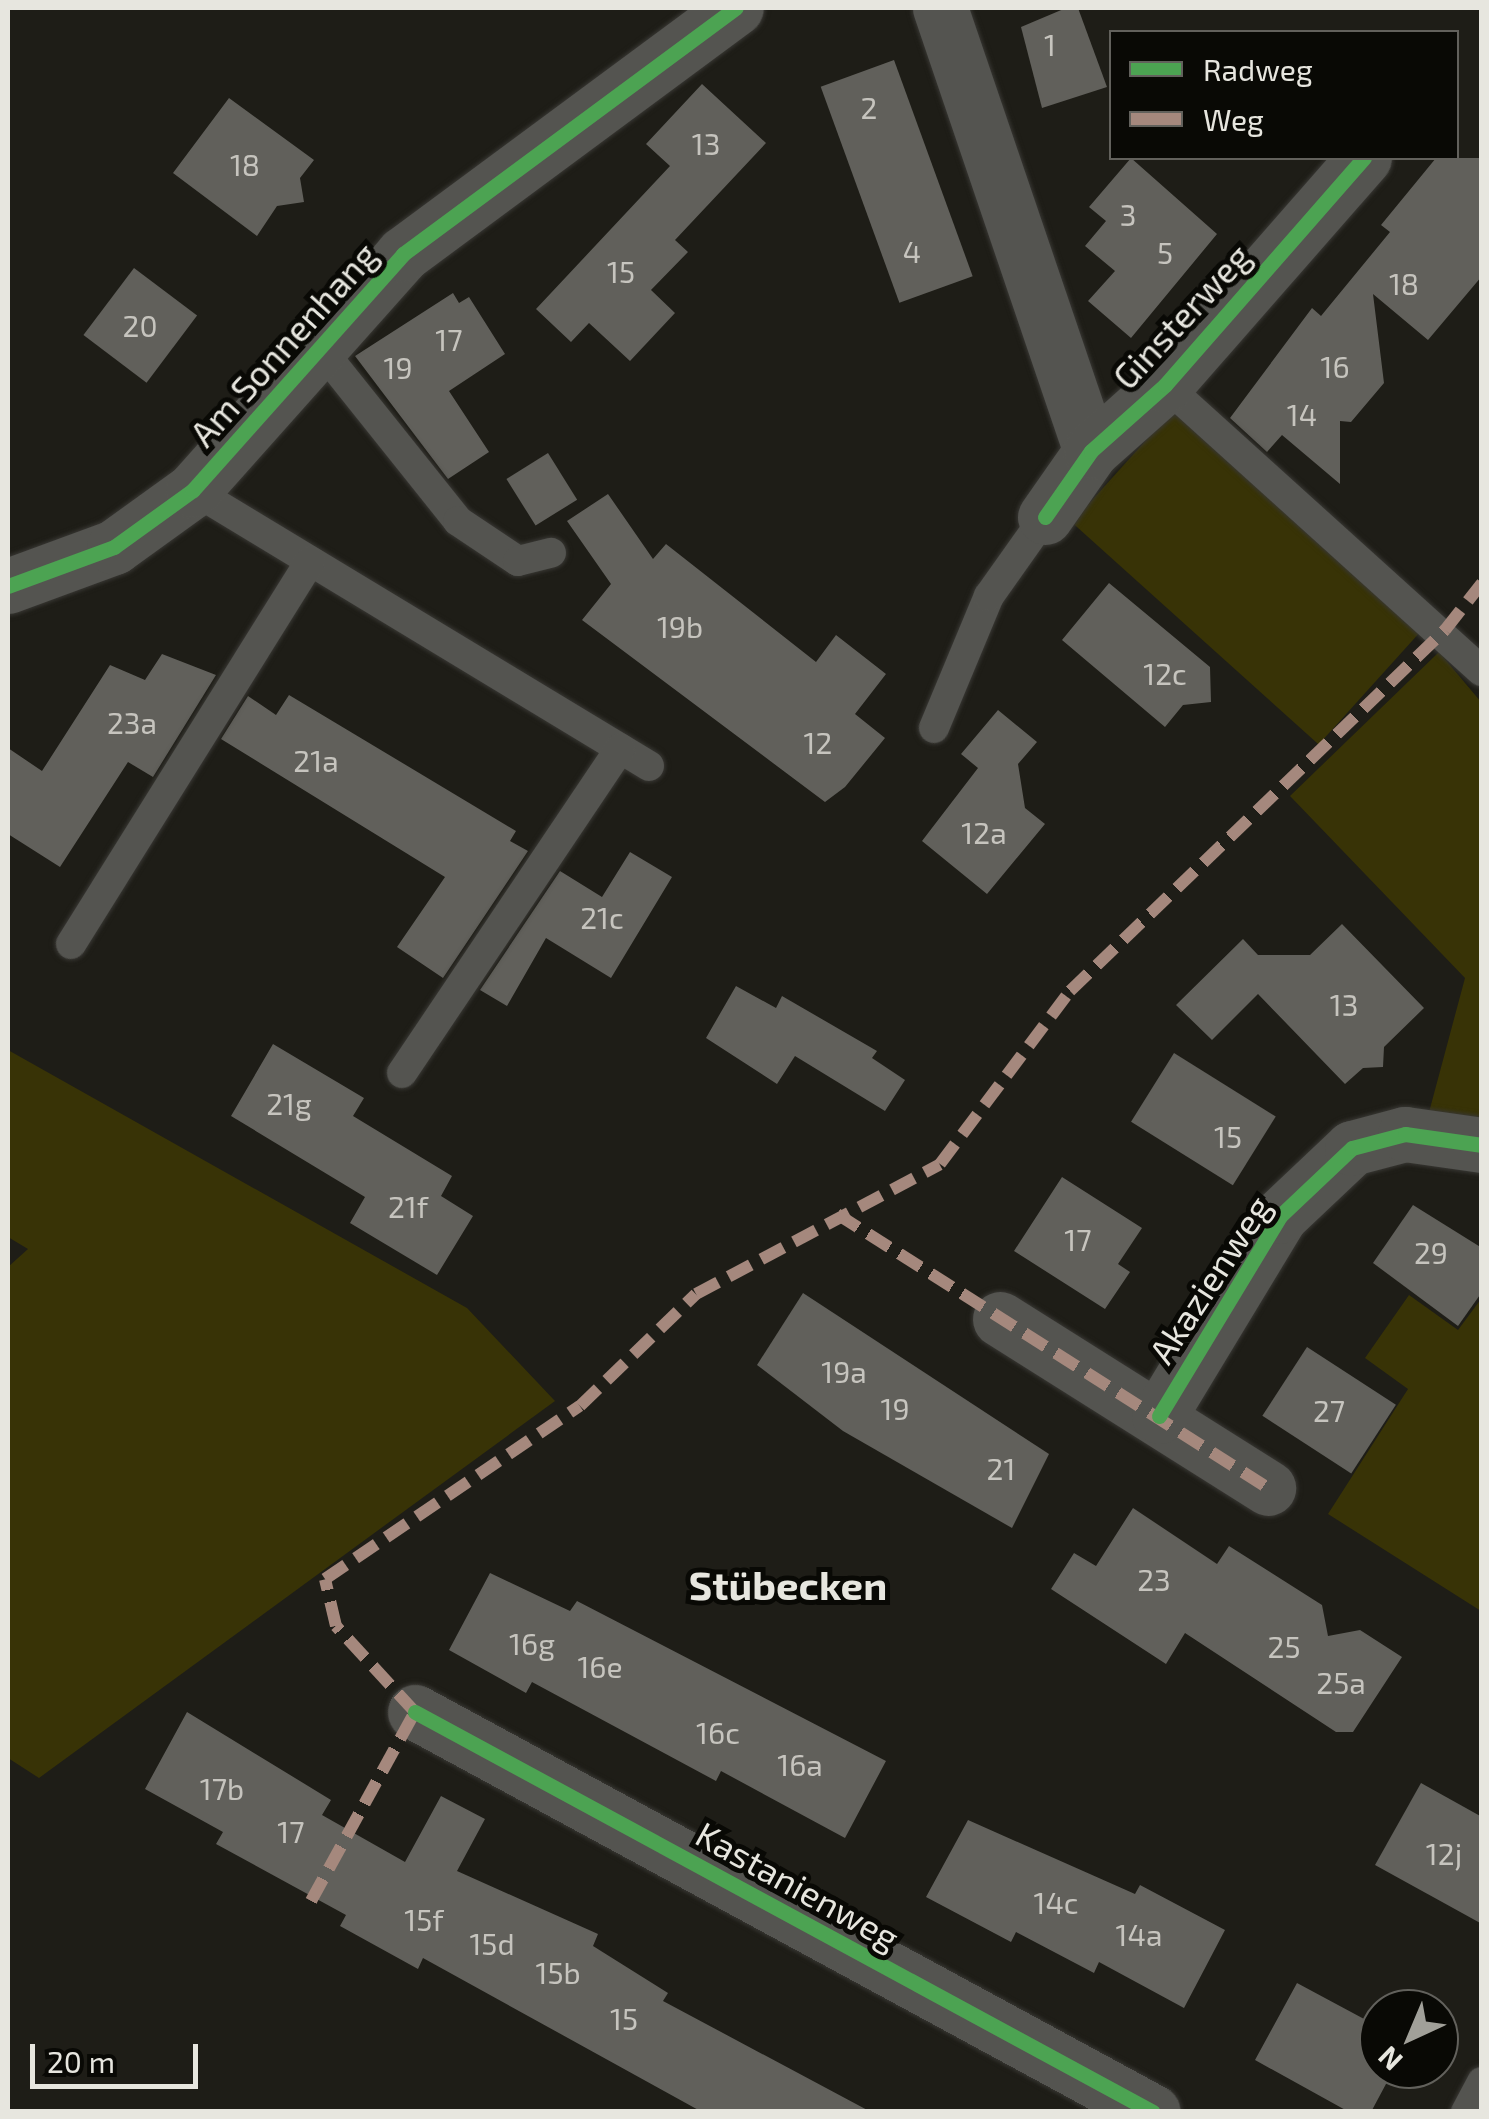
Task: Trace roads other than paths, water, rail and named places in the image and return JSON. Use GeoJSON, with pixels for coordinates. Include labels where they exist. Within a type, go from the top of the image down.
{"type":"FeatureCollection","features":[{"type":"Feature","properties":{"kind":"street","name":"Am Sonnenhang"},"geometry":{"type":"LineString","coordinates":[[8,586],[114,547],[193,490],[403,254],[736,8]]}},
{"type":"Feature","properties":{"kind":"street","name":"Ginsterweg"},"geometry":{"type":"LineString","coordinates":[[940,8],[1091,451]]}},
{"type":"Feature","properties":{"kind":"street","name":"Ginsterweg"},"geometry":{"type":"LineString","coordinates":[[1045,517],[1091,451],[1165,384],[1362,160]]}},
{"type":"Feature","properties":{"kind":"street","name":"Akazienweg"},"geometry":{"type":"LineString","coordinates":[[1160,1416],[1280,1216],[1352,1148],[1405,1134],[1482,1144]]}},
{"type":"Feature","properties":{"kind":"street","name":"Akazienweg"},"geometry":{"type":"LineString","coordinates":[[1000,1318],[1268,1488]]}},
{"type":"Feature","properties":{"kind":"street","name":"Kastanienweg"},"geometry":{"type":"LineString","coordinates":[[414,1712],[1153,2112]]}},
{"type":"Feature","properties":{"kind":"lane"},"geometry":{"type":"LineString","coordinates":[[320,348],[458,521],[518,561],[551,553]]}},
{"type":"Feature","properties":{"kind":"lane"},"geometry":{"type":"LineString","coordinates":[[1165,384],[1482,670]]}},
{"type":"Feature","properties":{"kind":"lane"},"geometry":{"type":"LineString","coordinates":[[193,490],[649,766]]}},
{"type":"Feature","properties":{"kind":"lane"},"geometry":{"type":"LineString","coordinates":[[934,728],[989,596],[1045,517]]}},
{"type":"Feature","properties":{"kind":"lane"},"geometry":{"type":"LineString","coordinates":[[71,944],[310,560]]}},
{"type":"Feature","properties":{"kind":"lane"},"geometry":{"type":"LineString","coordinates":[[402,1073],[620,748]]}},
{"type":"Feature","properties":{"kind":"lane"},"geometry":{"type":"LineString","coordinates":[[1466,2112],[1482,2082]]}},
{"type":"Feature","properties":{"kind":"district","name":"Stübecken"},"geometry":{"type":"Point","coordinates":[788,1584]}}]}
